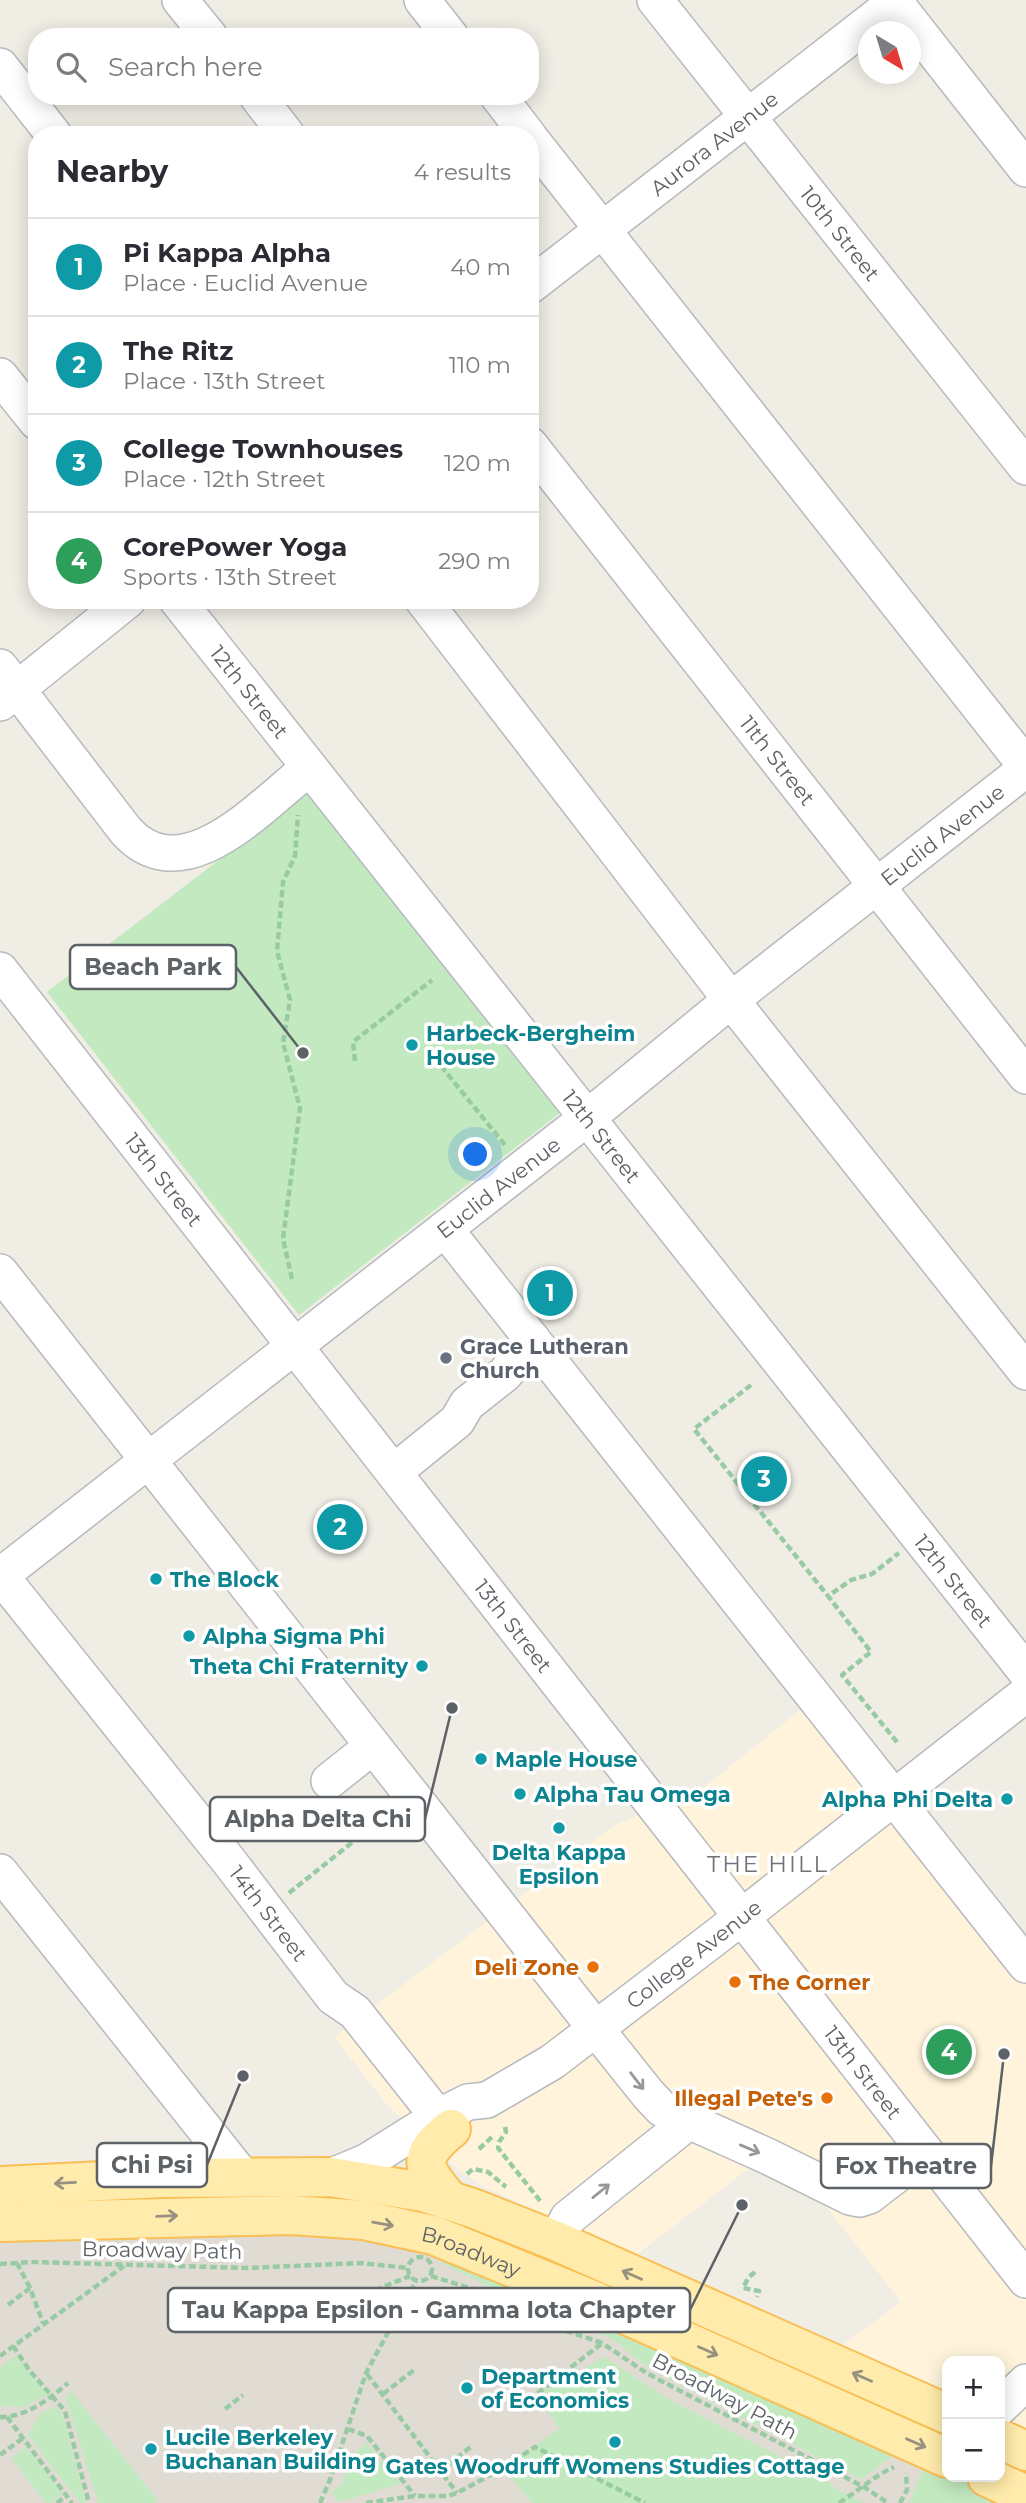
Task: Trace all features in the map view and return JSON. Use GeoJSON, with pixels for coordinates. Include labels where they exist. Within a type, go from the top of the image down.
{"type":"FeatureCollection","features":[{"type":"Feature","properties":{"kind":"main road"},"geometry":{"type":"LineString","coordinates":[[449,2200],[429,2176],[427,2164],[429,2149],[456,2132]]}},
{"type":"Feature","properties":{"kind":"main road","name":"Broadway"},"geometry":{"type":"LineString","coordinates":[[0,2186],[243,2177],[330,2177],[423,2192],[551,2224],[942,2412]]}},
{"type":"Feature","properties":{"kind":"main road"},"geometry":{"type":"LineString","coordinates":[[291,2215],[335,2200],[368,2182]]}},
{"type":"Feature","properties":{"kind":"main road","name":"Broadway"},"geometry":{"type":"LineString","coordinates":[[0,2222],[291,2215],[363,2220],[394,2226],[449,2240],[595,2301],[942,2456]]}},
{"type":"Feature","properties":{"kind":"main road"},"geometry":{"type":"LineString","coordinates":[[1005,2441],[1026,2451]]}},
{"type":"Feature","properties":{"kind":"street"},"geometry":{"type":"LineString","coordinates":[[180,0],[202,28]]}},
{"type":"Feature","properties":{"kind":"street"},"geometry":{"type":"LineString","coordinates":[[422,0],[444,28]]}},
{"type":"Feature","properties":{"kind":"street","name":"10th Street"},"geometry":{"type":"LineString","coordinates":[[655,0],[1026,467]]}},
{"type":"Feature","properties":{"kind":"street"},"geometry":{"type":"LineString","coordinates":[[897,1],[1026,169]]}},
{"type":"Feature","properties":{"kind":"street","name":"Aurora Avenue"},"geometry":{"type":"LineString","coordinates":[[539,279],[897,1]]}},
{"type":"Feature","properties":{"kind":"street"},"geometry":{"type":"LineString","coordinates":[[0,66],[28,102]]}},
{"type":"Feature","properties":{"kind":"street"},"geometry":{"type":"LineString","coordinates":[[31,105],[47,126]]}},
{"type":"Feature","properties":{"kind":"street"},"geometry":{"type":"LineString","coordinates":[[264,105],[280,126]]}},
{"type":"Feature","properties":{"kind":"street"},"geometry":{"type":"LineString","coordinates":[[505,105],[521,126]]}},
{"type":"Feature","properties":{"kind":"street"},"geometry":{"type":"LineString","coordinates":[[539,149],[1026,768]]}},
{"type":"Feature","properties":{"kind":"street"},"geometry":{"type":"LineString","coordinates":[[0,376],[28,411]]}},
{"type":"Feature","properties":{"kind":"street","name":"11th Street"},"geometry":{"type":"LineString","coordinates":[[539,456],[1026,1076]]}},
{"type":"Feature","properties":{"kind":"street"},"geometry":{"type":"LineString","coordinates":[[115,609],[6,686],[126,831],[143,846],[155,850],[185,852],[203,848],[247,820],[309,768]]}},
{"type":"Feature","properties":{"kind":"street","name":"12th Street"},"geometry":{"type":"LineString","coordinates":[[184,609],[1026,1672]]}},
{"type":"Feature","properties":{"kind":"street"},"geometry":{"type":"LineString","coordinates":[[430,609],[731,1000],[1026,1372]]}},
{"type":"Feature","properties":{"kind":"street","name":"Euclid Avenue"},"geometry":{"type":"LineString","coordinates":[[0,1576],[524,1168],[731,1000],[1026,768]]}},
{"type":"Feature","properties":{"kind":"street","name":"13th Street"},"geometry":{"type":"LineString","coordinates":[[0,970],[1026,2280]]}},
{"type":"Feature","properties":{"kind":"street"},"geometry":{"type":"LineString","coordinates":[[445,1229],[1026,1965]]}},
{"type":"Feature","properties":{"kind":"street"},"geometry":{"type":"LineString","coordinates":[[0,1272],[148,1460],[239,1599],[373,1746],[662,2109],[850,2197],[860,2199],[869,2196],[925,2153]]}},
{"type":"Feature","properties":{"kind":"street"},"geometry":{"type":"LineString","coordinates":[[394,1472],[457,1421],[467,1404],[505,1374],[531,1339]]}},
{"type":"Feature","properties":{"kind":"street","name":"14th Street"},"geometry":{"type":"LineString","coordinates":[[0,1576],[333,1997],[355,2012],[456,2132]]}},
{"type":"Feature","properties":{"kind":"street","name":"College Avenue"},"geometry":{"type":"LineString","coordinates":[[368,2182],[405,2155],[456,2132],[475,2116],[496,2113],[552,2062],[741,1918],[1026,1694]]}},
{"type":"Feature","properties":{"kind":"street"},"geometry":{"type":"LineString","coordinates":[[329,1781],[373,1746]]}},
{"type":"Feature","properties":{"kind":"street"},"geometry":{"type":"LineString","coordinates":[[0,1872],[243,2177]]}},
{"type":"Feature","properties":{"kind":"street"},"geometry":{"type":"LineString","coordinates":[[551,2224],[568,2218],[688,2122]]}},
{"type":"Feature","properties":{"kind":"street","name":"College Avenue"},"geometry":{"type":"LineString","coordinates":[[330,2177],[456,2132]]}},
{"type":"Feature","properties":{"kind":"street"},"geometry":{"type":"LineString","coordinates":[[1005,2402],[1026,2382]]}},
{"type":"Feature","properties":{"kind":"path"},"geometry":{"type":"LineString","coordinates":[[292,1279],[283,1239],[300,1108],[283,1044],[290,1000],[277,951],[283,882],[295,856],[298,811]]}},
{"type":"Feature","properties":{"kind":"path"},"geometry":{"type":"LineString","coordinates":[[355,1061],[353,1041],[432,980]]}},
{"type":"Feature","properties":{"kind":"path"},"geometry":{"type":"LineString","coordinates":[[441,1066],[524,1168]]}},
{"type":"Feature","properties":{"kind":"path"},"geometry":{"type":"LineString","coordinates":[[751,1385],[694,1429],[871,1652],[842,1675],[897,1742]]}},
{"type":"Feature","properties":{"kind":"path"},"geometry":{"type":"LineString","coordinates":[[828,1595],[851,1580],[872,1574],[889,1561]]}},
{"type":"Feature","properties":{"kind":"path"},"geometry":{"type":"LineString","coordinates":[[266,1910],[396,1807]]}},
{"type":"Feature","properties":{"kind":"path"},"geometry":{"type":"LineString","coordinates":[[496,2113],[506,2132],[498,2148],[551,2224]]}},
{"type":"Feature","properties":{"kind":"path"},"geometry":{"type":"LineString","coordinates":[[456,2132],[493,2136]]}},
{"type":"Feature","properties":{"kind":"path","name":"Broadway Path"},"geometry":{"type":"LineString","coordinates":[[0,2264],[247,2268],[361,2263],[408,2268],[414,2258],[422,2257],[431,2264],[431,2276],[502,2298],[528,2318],[602,2343],[648,2374],[864,2487],[888,2503]]}},
{"type":"Feature","properties":{"kind":"path"},"geometry":{"type":"LineString","coordinates":[[17,2263],[43,2323]]}},
{"type":"Feature","properties":{"kind":"path"},"geometry":{"type":"LineString","coordinates":[[0,2356],[124,2266]]}},
{"type":"Feature","properties":{"kind":"path"},"geometry":{"type":"LineString","coordinates":[[408,2268],[410,2276],[416,2281],[425,2281],[431,2276]]}},
{"type":"Feature","properties":{"kind":"path"},"geometry":{"type":"LineString","coordinates":[[755,2273],[748,2278],[743,2288],[759,2291]]}},
{"type":"Feature","properties":{"kind":"path"},"geometry":{"type":"LineString","coordinates":[[375,2290],[410,2276]]}},
{"type":"Feature","properties":{"kind":"path"},"geometry":{"type":"LineString","coordinates":[[320,2503],[366,2373],[416,2281]]}},
{"type":"Feature","properties":{"kind":"path"},"geometry":{"type":"LineString","coordinates":[[8,2305],[30,2288]]}},
{"type":"Feature","properties":{"kind":"path"},"geometry":{"type":"LineString","coordinates":[[460,2331],[502,2298]]}},
{"type":"Feature","properties":{"kind":"path"},"geometry":{"type":"LineString","coordinates":[[521,2406],[602,2343]]}},
{"type":"Feature","properties":{"kind":"path"},"geometry":{"type":"LineString","coordinates":[[13,2346],[65,2411],[89,2503]]}},
{"type":"Feature","properties":{"kind":"path"},"geometry":{"type":"LineString","coordinates":[[383,2395],[414,2370]]}},
{"type":"Feature","properties":{"kind":"path"},"geometry":{"type":"LineString","coordinates":[[366,2373],[457,2493]]}},
{"type":"Feature","properties":{"kind":"path"},"geometry":{"type":"LineString","coordinates":[[0,2417],[25,2411],[52,2397],[68,2384]]}},
{"type":"Feature","properties":{"kind":"path"},"geometry":{"type":"LineString","coordinates":[[225,2409],[243,2395]]}},
{"type":"Feature","properties":{"kind":"path"},"geometry":{"type":"LineString","coordinates":[[8,2417],[72,2503]]}},
{"type":"Feature","properties":{"kind":"path"},"geometry":{"type":"LineString","coordinates":[[348,2429],[367,2436],[415,2496]]}},
{"type":"Feature","properties":{"kind":"path"},"geometry":{"type":"LineString","coordinates":[[0,2455],[23,2438]]}},
{"type":"Feature","properties":{"kind":"path"},"geometry":{"type":"LineString","coordinates":[[440,2471],[473,2445]]}},
{"type":"Feature","properties":{"kind":"path"},"geometry":{"type":"LineString","coordinates":[[366,2503],[457,2493],[535,2447],[645,2503]]}},
{"type":"Feature","properties":{"kind":"path"},"geometry":{"type":"LineString","coordinates":[[900,2503],[906,2490],[906,2462]]}},
{"type":"Feature","properties":{"kind":"path"},"geometry":{"type":"LineString","coordinates":[[839,2503],[878,2474],[897,2466]]}},
{"type":"Feature","properties":{"kind":"path"},"geometry":{"type":"LineString","coordinates":[[57,2503],[66,2496]]}},
{"type":"Feature","properties":{"kind":"path"},"geometry":{"type":"LineString","coordinates":[[435,2497],[440,2503]]}},
{"type":"Feature","properties":{"kind":"shaded area"},"geometry":{"type":"Polygon","coordinates":[[[813,1700],[1026,1976],[1026,2437],[1005,2428],[1005,2356],[942,2356],[942,2401],[833,2352],[901,2302],[814,2191],[762,2158],[635,2256],[485,2187],[461,2172],[388,2106],[334,2037],[616,1824],[698,1792],[813,1700]]]}},
{"type":"Feature","properties":{"kind":"shaded area"},"geometry":{"type":"Polygon","coordinates":[[[271,2226],[443,2251],[942,2475],[942,2482],[969,2482],[1017,2503],[0,2503],[0,2235],[271,2226]]]}},
{"type":"Feature","properties":{"kind":"green space"},"geometry":{"type":"Polygon","coordinates":[[[307,792],[560,1113],[299,1315],[47,992],[307,792]]]}},
{"type":"Feature","properties":{"kind":"green space"},"geometry":{"type":"Polygon","coordinates":[[[443,2252],[898,2451],[864,2478],[858,2478],[651,2369],[608,2337],[543,2317],[525,2304],[441,2263],[443,2252]]]}},
{"type":"Feature","properties":{"kind":"green space"},"geometry":{"type":"Polygon","coordinates":[[[17,2355],[48,2395],[23,2407],[0,2406],[0,2368],[17,2355]]]}},
{"type":"Feature","properties":{"kind":"green space"},"geometry":{"type":"Polygon","coordinates":[[[604,2357],[672,2401],[826,2480],[838,2490],[864,2503],[532,2503],[503,2468],[560,2428],[535,2395],[604,2357]]]}},
{"type":"Feature","properties":{"kind":"green space"},"geometry":{"type":"Polygon","coordinates":[[[71,2391],[158,2501],[98,2503],[66,2398],[71,2391]]]}},
{"type":"Feature","properties":{"kind":"green space"},"geometry":{"type":"Polygon","coordinates":[[[54,2406],[62,2413],[86,2503],[80,2503],[28,2435],[41,2413],[54,2406]]]}},
{"type":"Feature","properties":{"kind":"green space"},"geometry":{"type":"Polygon","coordinates":[[[367,2443],[400,2484],[339,2502],[331,2493],[344,2482],[344,2475],[358,2464],[353,2455],[367,2443]]]}},
{"type":"Feature","properties":{"kind":"green space"},"geometry":{"type":"Polygon","coordinates":[[[26,2447],[63,2494],[51,2503],[46,2503],[11,2458],[26,2447]]]}},
{"type":"Feature","properties":{"kind":"green space"},"geometry":{"type":"Polygon","coordinates":[[[924,2467],[942,2475],[942,2482],[965,2482],[1010,2503],[909,2503],[924,2467]]]}},
{"type":"Feature","properties":{"kind":"place","name":"Harbeck-Bergheim House"},"geometry":{"type":"Point","coordinates":[412,1045]}},
{"type":"Feature","properties":{"kind":"place","name":"Beach Park"},"geometry":{"type":"Point","coordinates":[303,1053]}},
{"type":"Feature","properties":{"kind":"place","name":"Pi Kappa Alpha"},"geometry":{"type":"Point","coordinates":[550,1293]}},
{"type":"Feature","properties":{"kind":"place","name":"Grace Lutheran Church"},"geometry":{"type":"Point","coordinates":[446,1358]}},
{"type":"Feature","properties":{"kind":"place","name":"College Townhouses"},"geometry":{"type":"Point","coordinates":[764,1479]}},
{"type":"Feature","properties":{"kind":"place","name":"The Ritz"},"geometry":{"type":"Point","coordinates":[340,1527]}},
{"type":"Feature","properties":{"kind":"place","name":"The Block"},"geometry":{"type":"Point","coordinates":[156,1579]}},
{"type":"Feature","properties":{"kind":"place","name":"Alpha Sigma Phi"},"geometry":{"type":"Point","coordinates":[189,1636]}},
{"type":"Feature","properties":{"kind":"place","name":"Theta Chi Fraternity"},"geometry":{"type":"Point","coordinates":[422,1666]}},
{"type":"Feature","properties":{"kind":"place","name":"Alpha Delta Chi"},"geometry":{"type":"Point","coordinates":[452,1708]}},
{"type":"Feature","properties":{"kind":"place","name":"Maple House"},"geometry":{"type":"Point","coordinates":[481,1759]}},
{"type":"Feature","properties":{"kind":"place","name":"Alpha Tau Omega"},"geometry":{"type":"Point","coordinates":[520,1794]}},
{"type":"Feature","properties":{"kind":"place","name":"Alpha Phi Delta"},"geometry":{"type":"Point","coordinates":[1007,1799]}},
{"type":"Feature","properties":{"kind":"place","name":"Delta Kappa Epsilon"},"geometry":{"type":"Point","coordinates":[559,1828]}},
{"type":"Feature","properties":{"kind":"place","name":"Deli Zone"},"geometry":{"type":"Point","coordinates":[593,1967]}},
{"type":"Feature","properties":{"kind":"place","name":"The Corner"},"geometry":{"type":"Point","coordinates":[735,1982]}},
{"type":"Feature","properties":{"kind":"place","name":"CorePower Yoga"},"geometry":{"type":"Point","coordinates":[949,2052]}},
{"type":"Feature","properties":{"kind":"place","name":"Fox Theatre"},"geometry":{"type":"Point","coordinates":[1004,2054]}},
{"type":"Feature","properties":{"kind":"place","name":"Chi Psi"},"geometry":{"type":"Point","coordinates":[243,2076]}},
{"type":"Feature","properties":{"kind":"place","name":"Illegal Pete's"},"geometry":{"type":"Point","coordinates":[827,2098]}},
{"type":"Feature","properties":{"kind":"place","name":"Tau Kappa Epsilon - Gamma Iota Chapter"},"geometry":{"type":"Point","coordinates":[742,2205]}},
{"type":"Feature","properties":{"kind":"place","name":"Department of Economics"},"geometry":{"type":"Point","coordinates":[467,2388]}},
{"type":"Feature","properties":{"kind":"place","name":"Gates Woodruff Womens Studies Cottage"},"geometry":{"type":"Point","coordinates":[615,2442]}},
{"type":"Feature","properties":{"kind":"place","name":"Lucile Berkeley Buchanan Building"},"geometry":{"type":"Point","coordinates":[151,2449]}},
{"type":"Feature","properties":{"kind":"district","name":"THE HILL"},"geometry":{"type":"Point","coordinates":[768,1864]}}]}
